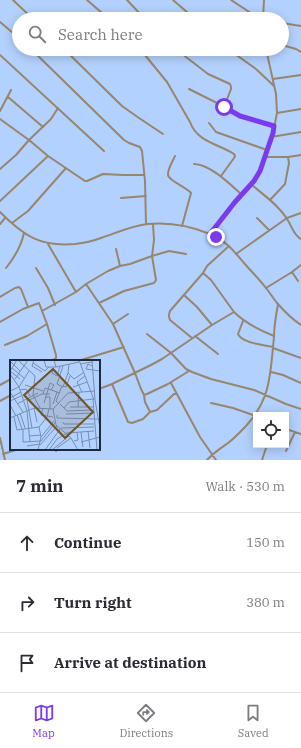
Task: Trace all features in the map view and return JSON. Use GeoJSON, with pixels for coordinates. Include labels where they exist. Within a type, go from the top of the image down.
{"type":"FeatureCollection","features":[{"type":"Feature","properties":{"kind":"street"},"geometry":{"type":"LineString","coordinates":[[13,0],[26,12]]}},
{"type":"Feature","properties":{"kind":"street"},"geometry":{"type":"LineString","coordinates":[[87,0],[101,12]]}},
{"type":"Feature","properties":{"kind":"street"},"geometry":{"type":"LineString","coordinates":[[127,0],[138,12]]}},
{"type":"Feature","properties":{"kind":"street"},"geometry":{"type":"LineString","coordinates":[[173,0],[187,12]]}},
{"type":"Feature","properties":{"kind":"street"},"geometry":{"type":"LineString","coordinates":[[231,0],[249,12]]}},
{"type":"Feature","properties":{"kind":"street"},"geometry":{"type":"LineString","coordinates":[[263,12],[264,0]]}},
{"type":"Feature","properties":{"kind":"street"},"geometry":{"type":"LineString","coordinates":[[0,22],[12,32]]}},
{"type":"Feature","properties":{"kind":"street"},"geometry":{"type":"LineString","coordinates":[[289,24],[301,26]]}},
{"type":"Feature","properties":{"kind":"street"},"geometry":{"type":"LineString","coordinates":[[289,47],[301,52]]}},
{"type":"Feature","properties":{"kind":"street"},"geometry":{"type":"LineString","coordinates":[[0,55],[104,151]]}},
{"type":"Feature","properties":{"kind":"street"},"geometry":{"type":"LineString","coordinates":[[38,56],[124,140],[140,147],[142,151],[146,196],[146,224]]}},
{"type":"Feature","properties":{"kind":"street"},"geometry":{"type":"LineString","coordinates":[[71,56],[122,106],[163,134]]}},
{"type":"Feature","properties":{"kind":"street"},"geometry":{"type":"LineString","coordinates":[[146,56],[167,82],[196,133],[209,142],[234,154],[234,158],[221,176]]}},
{"type":"Feature","properties":{"kind":"street"},"geometry":{"type":"LineString","coordinates":[[185,56],[208,74],[230,84],[231,90],[224,107]]}},
{"type":"Feature","properties":{"kind":"street"},"geometry":{"type":"LineString","coordinates":[[237,56],[260,73],[274,87]]}},
{"type":"Feature","properties":{"kind":"street"},"geometry":{"type":"LineString","coordinates":[[210,234],[260,171],[272,137],[277,113],[276,94],[268,56]]}},
{"type":"Feature","properties":{"kind":"street"},"geometry":{"type":"LineString","coordinates":[[273,79],[301,75]]}},
{"type":"Feature","properties":{"kind":"street"},"geometry":{"type":"LineString","coordinates":[[0,111],[11,90]]}},
{"type":"Feature","properties":{"kind":"street"},"geometry":{"type":"LineString","coordinates":[[189,90],[240,116],[274,126]]}},
{"type":"Feature","properties":{"kind":"street"},"geometry":{"type":"LineString","coordinates":[[8,97],[43,127]]}},
{"type":"Feature","properties":{"kind":"street"},"geometry":{"type":"LineString","coordinates":[[0,169],[43,127],[58,108]]}},
{"type":"Feature","properties":{"kind":"street"},"geometry":{"type":"LineString","coordinates":[[277,113],[301,110]]}},
{"type":"Feature","properties":{"kind":"street"},"geometry":{"type":"LineString","coordinates":[[0,119],[48,156],[83,180],[87,181],[103,174],[123,176],[144,175]]}},
{"type":"Feature","properties":{"kind":"street"},"geometry":{"type":"LineString","coordinates":[[209,123],[216,132],[267,150]]}},
{"type":"Feature","properties":{"kind":"street"},"geometry":{"type":"LineString","coordinates":[[272,137],[301,132]]}},
{"type":"Feature","properties":{"kind":"street"},"geometry":{"type":"LineString","coordinates":[[265,157],[288,157],[301,155]]}},
{"type":"Feature","properties":{"kind":"street"},"geometry":{"type":"LineString","coordinates":[[0,201],[48,156]]}},
{"type":"Feature","properties":{"kind":"street"},"geometry":{"type":"LineString","coordinates":[[176,156],[168,170],[168,178],[191,193],[182,226]]}},
{"type":"Feature","properties":{"kind":"street"},"geometry":{"type":"LineString","coordinates":[[270,200],[285,184],[289,163],[288,157]]}},
{"type":"Feature","properties":{"kind":"street"},"geometry":{"type":"LineString","coordinates":[[194,164],[202,165],[221,176],[242,195]]}},
{"type":"Feature","properties":{"kind":"street"},"geometry":{"type":"LineString","coordinates":[[12,223],[28,211],[66,168]]}},
{"type":"Feature","properties":{"kind":"street"},"geometry":{"type":"LineString","coordinates":[[251,184],[279,208],[287,218],[294,234],[301,239]]}},
{"type":"Feature","properties":{"kind":"street"},"geometry":{"type":"LineString","coordinates":[[121,198],[146,196]]}},
{"type":"Feature","properties":{"kind":"street"},"geometry":{"type":"LineString","coordinates":[[0,212],[5,218],[24,233],[48,244],[85,243],[121,230],[146,224],[182,226],[210,234],[229,246],[278,304],[301,325]]}},
{"type":"Feature","properties":{"kind":"street"},"geometry":{"type":"LineString","coordinates":[[236,254],[287,218],[301,213]]}},
{"type":"Feature","properties":{"kind":"street"},"geometry":{"type":"LineString","coordinates":[[0,224],[5,218]]}},
{"type":"Feature","properties":{"kind":"street"},"geometry":{"type":"LineString","coordinates":[[257,218],[269,230]]}},
{"type":"Feature","properties":{"kind":"street"},"geometry":{"type":"LineString","coordinates":[[99,304],[124,291],[154,283],[156,280],[152,256],[154,240],[153,224]]}},
{"type":"Feature","properties":{"kind":"street"},"geometry":{"type":"LineString","coordinates":[[6,268],[23,240],[24,233]]}},
{"type":"Feature","properties":{"kind":"street"},"geometry":{"type":"LineString","coordinates":[[48,244],[76,292]]}},
{"type":"Feature","properties":{"kind":"street"},"geometry":{"type":"LineString","coordinates":[[192,338],[170,320],[170,311],[203,273],[207,266],[229,246]]}},
{"type":"Feature","properties":{"kind":"street"},"geometry":{"type":"LineString","coordinates":[[116,249],[120,266]]}},
{"type":"Feature","properties":{"kind":"street"},"geometry":{"type":"LineString","coordinates":[[42,311],[76,292],[86,284],[108,271],[120,266],[169,251],[186,254]]}},
{"type":"Feature","properties":{"kind":"street"},"geometry":{"type":"LineString","coordinates":[[266,288],[301,265]]}},
{"type":"Feature","properties":{"kind":"street"},"geometry":{"type":"LineString","coordinates":[[36,268],[48,288],[55,304]]}},
{"type":"Feature","properties":{"kind":"street"},"geometry":{"type":"LineString","coordinates":[[292,272],[298,281]]}},
{"type":"Feature","properties":{"kind":"street"},"geometry":{"type":"LineString","coordinates":[[203,273],[211,280],[234,312],[243,321],[274,336]]}},
{"type":"Feature","properties":{"kind":"street"},"geometry":{"type":"LineString","coordinates":[[86,284],[113,324],[144,394],[145,402],[150,412]]}},
{"type":"Feature","properties":{"kind":"street"},"geometry":{"type":"LineString","coordinates":[[0,296],[19,287],[28,307]]}},
{"type":"Feature","properties":{"kind":"street"},"geometry":{"type":"LineString","coordinates":[[184,295],[197,307],[212,325]]}},
{"type":"Feature","properties":{"kind":"street"},"geometry":{"type":"LineString","coordinates":[[0,322],[28,307],[39,303],[56,355],[56,358],[53,360]]}},
{"type":"Feature","properties":{"kind":"street"},"geometry":{"type":"LineString","coordinates":[[257,412],[266,395],[269,383],[278,304]]}},
{"type":"Feature","properties":{"kind":"street"},"geometry":{"type":"LineString","coordinates":[[100,390],[151,365],[234,312]]}},
{"type":"Feature","properties":{"kind":"street"},"geometry":{"type":"LineString","coordinates":[[113,324],[128,314]]}},
{"type":"Feature","properties":{"kind":"street"},"geometry":{"type":"LineString","coordinates":[[243,321],[238,334],[241,338],[249,342],[273,347],[301,358]]}},
{"type":"Feature","properties":{"kind":"street"},"geometry":{"type":"LineString","coordinates":[[5,345],[27,336],[47,324]]}},
{"type":"Feature","properties":{"kind":"street"},"geometry":{"type":"LineString","coordinates":[[148,334],[171,353],[188,371],[211,379],[254,390],[301,409]]}},
{"type":"Feature","properties":{"kind":"street"},"geometry":{"type":"LineString","coordinates":[[195,336],[218,354]]}},
{"type":"Feature","properties":{"kind":"street"},"geometry":{"type":"LineString","coordinates":[[81,360],[124,347]]}},
{"type":"Feature","properties":{"kind":"street"},"geometry":{"type":"LineString","coordinates":[[144,394],[171,383],[188,371]]}},
{"type":"Feature","properties":{"kind":"street"},"geometry":{"type":"LineString","coordinates":[[271,372],[283,375],[301,383]]}},
{"type":"Feature","properties":{"kind":"street"},"geometry":{"type":"LineString","coordinates":[[0,384],[10,379]]}},
{"type":"Feature","properties":{"kind":"street"},"geometry":{"type":"LineString","coordinates":[[171,383],[200,437],[216,460]]}},
{"type":"Feature","properties":{"kind":"street"},"geometry":{"type":"LineString","coordinates":[[112,384],[128,422],[132,423],[143,419],[150,412],[157,410],[174,394],[177,394]]}},
{"type":"Feature","properties":{"kind":"street"},"geometry":{"type":"LineString","coordinates":[[0,401],[10,396]]}},
{"type":"Feature","properties":{"kind":"street"},"geometry":{"type":"LineString","coordinates":[[210,403],[233,408],[253,415]]}},
{"type":"Feature","properties":{"kind":"street"},"geometry":{"type":"LineString","coordinates":[[207,460],[235,437],[253,418]]}},
{"type":"Feature","properties":{"kind":"street"},"geometry":{"type":"LineString","coordinates":[[289,430],[301,434]]}},
{"type":"Feature","properties":{"kind":"street"},"geometry":{"type":"LineString","coordinates":[[286,451],[295,432]]}},
{"type":"Feature","properties":{"kind":"street"},"geometry":{"type":"LineString","coordinates":[[0,438],[5,460]]}},
{"type":"Feature","properties":{"kind":"street"},"geometry":{"type":"LineString","coordinates":[[262,460],[266,448]]}},
{"type":"Feature","properties":{"kind":"street"},"geometry":{"type":"LineString","coordinates":[[3,454],[16,450]]}},
{"type":"Feature","properties":{"kind":"route"},"geometry":{"type":"LineString","coordinates":[[216,237],[210,234],[235,202],[254,181],[260,171],[274,126],[240,116],[224,107]]}}]}
